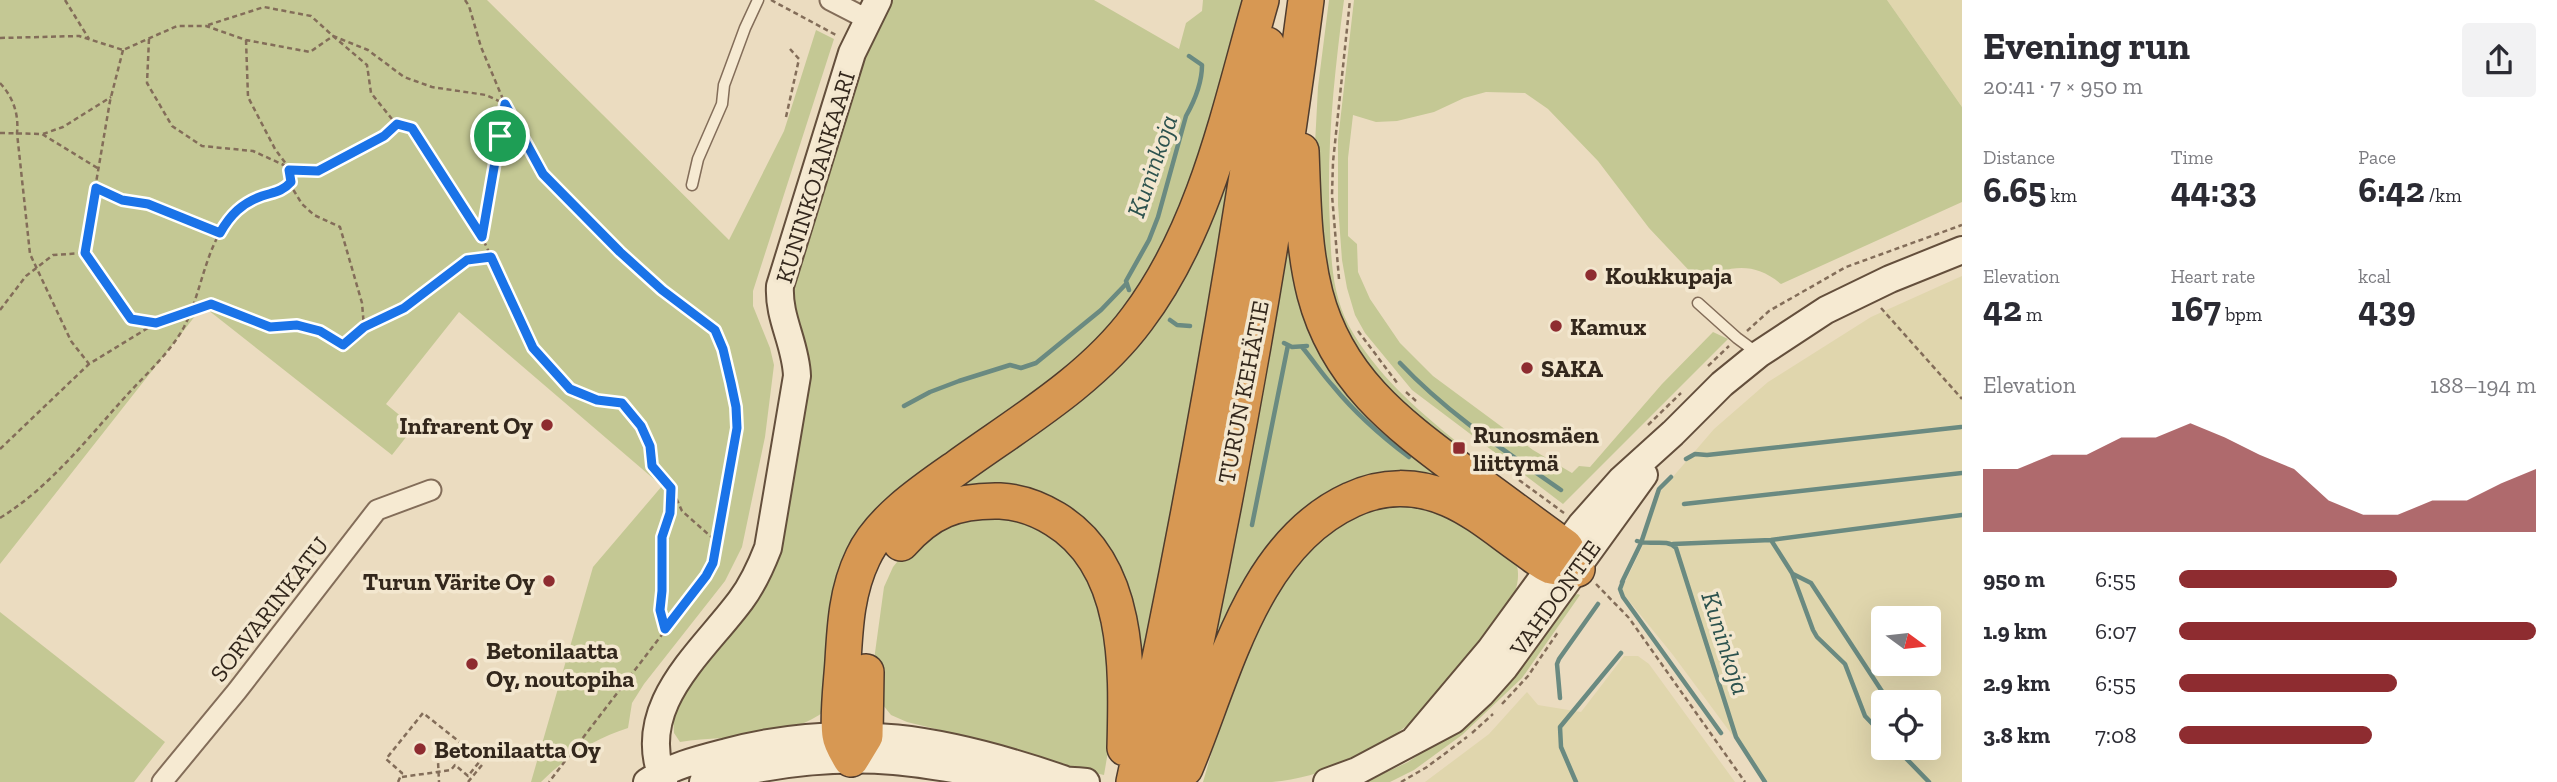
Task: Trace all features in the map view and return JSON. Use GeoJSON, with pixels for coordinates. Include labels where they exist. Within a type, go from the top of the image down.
{"type":"FeatureCollection","features":[{"type":"Feature","properties":{"kind":"highway"},"geometry":{"type":"LineString","coordinates":[[852,743],[847,608],[863,555],[904,508],[1076,380],[1117,343],[1152,300],[1169,272],[1202,193],[1261,0]]}},
{"type":"Feature","properties":{"kind":"highway","name":"TURUN KEHÄTIE"},"geometry":{"type":"LineString","coordinates":[[1163,758],[1192,493],[1240,232],[1274,0]]}},
{"type":"Feature","properties":{"kind":"highway","name":"TURUN KEHÄTIE"},"geometry":{"type":"LineString","coordinates":[[1134,782],[1163,758],[1273,232],[1306,0]]}},
{"type":"Feature","properties":{"kind":"highway"},"geometry":{"type":"LineString","coordinates":[[1298,60],[1308,262],[1315,296],[1338,351],[1370,396],[1406,431],[1564,560]]}},
{"type":"Feature","properties":{"kind":"highway"},"geometry":{"type":"LineString","coordinates":[[1125,782],[1163,758],[1230,653],[1268,573],[1305,528],[1344,503],[1383,489],[1407,489],[1436,494],[1462,505],[1564,560]]}},
{"type":"Feature","properties":{"kind":"highway"},"geometry":{"type":"LineString","coordinates":[[852,743],[870,615],[883,569],[901,543],[931,515],[972,501],[1014,502],[1029,505],[1064,524],[1087,547],[1104,571],[1115,601],[1120,630],[1126,702],[1163,758]]}},
{"type":"Feature","properties":{"kind":"street"},"geometry":{"type":"LineString","coordinates":[[830,0],[867,10]]}},
{"type":"Feature","properties":{"kind":"street","name":"KUNINKOJANKAARI"},"geometry":{"type":"LineString","coordinates":[[657,779],[656,741],[665,698],[742,600],[768,548],[797,376],[794,354],[780,312],[780,286],[867,10]]}},
{"type":"Feature","properties":{"kind":"street","name":"VAHDONTIE"},"geometry":{"type":"LineString","coordinates":[[1327,782],[1357,771],[1453,720],[1481,694],[1505,667],[1564,560],[1673,433],[1722,384],[1759,354],[1826,310],[1962,250]]}},
{"type":"Feature","properties":{"kind":"street","name":"SORVARINKATU"},"geometry":{"type":"LineString","coordinates":[[162,782],[237,691],[377,510],[431,490]]}},
{"type":"Feature","properties":{"kind":"street"},"geometry":{"type":"LineString","coordinates":[[657,779],[700,760],[780,740],[852,743],[906,762],[1009,778],[1074,781]]}},
{"type":"Feature","properties":{"kind":"street"},"geometry":{"type":"LineString","coordinates":[[703,782],[852,743]]}},
{"type":"Feature","properties":{"kind":"lane"},"geometry":{"type":"LineString","coordinates":[[692,185],[698,159],[722,104],[724,85],[758,0]]}},
{"type":"Feature","properties":{"kind":"lane"},"geometry":{"type":"LineString","coordinates":[[1698,303],[1759,354]]}},
{"type":"Feature","properties":{"kind":"path"},"geometry":{"type":"LineString","coordinates":[[65,0],[89,39]]}},
{"type":"Feature","properties":{"kind":"path"},"geometry":{"type":"LineString","coordinates":[[465,0],[470,6],[481,47],[505,104],[543,174],[620,252],[662,290],[715,330],[726,360],[736,407],[737,428],[713,563],[706,576],[549,782]]}},
{"type":"Feature","properties":{"kind":"path"},"geometry":{"type":"LineString","coordinates":[[771,0],[844,39],[867,10]]}},
{"type":"Feature","properties":{"kind":"path"},"geometry":{"type":"LineString","coordinates":[[1341,288],[1334,221],[1333,162],[1349,0]]}},
{"type":"Feature","properties":{"kind":"path"},"geometry":{"type":"LineString","coordinates":[[0,38],[79,36],[123,50],[177,26],[206,26],[264,7],[311,16],[367,65],[370,93],[397,124],[412,128],[482,237],[533,348],[570,389],[597,400],[622,403],[641,426],[650,446],[652,466],[671,488],[682,510],[718,542]]}},
{"type":"Feature","properties":{"kind":"path"},"geometry":{"type":"LineString","coordinates":[[206,26],[246,40],[310,52],[333,36]]}},
{"type":"Feature","properties":{"kind":"path"},"geometry":{"type":"LineString","coordinates":[[333,36],[368,50],[404,77],[432,87],[486,95],[505,104]]}},
{"type":"Feature","properties":{"kind":"path"},"geometry":{"type":"LineString","coordinates":[[149,38],[148,83],[172,126],[202,146],[253,151],[289,169],[318,171],[384,136],[397,124]]}},
{"type":"Feature","properties":{"kind":"path"},"geometry":{"type":"LineString","coordinates":[[246,40],[248,97],[275,149],[289,169],[291,182],[302,204],[314,215],[340,227],[362,303],[364,327]]}},
{"type":"Feature","properties":{"kind":"path"},"geometry":{"type":"LineString","coordinates":[[786,117],[799,58],[790,49]]}},
{"type":"Feature","properties":{"kind":"path"},"geometry":{"type":"LineString","coordinates":[[123,50],[111,97],[85,253],[131,319],[156,323]]}},
{"type":"Feature","properties":{"kind":"path"},"geometry":{"type":"LineString","coordinates":[[0,83],[10,94],[18,121],[30,254],[71,341],[89,364]]}},
{"type":"Feature","properties":{"kind":"path"},"geometry":{"type":"LineString","coordinates":[[0,133],[42,134],[63,127],[111,97]]}},
{"type":"Feature","properties":{"kind":"path"},"geometry":{"type":"LineString","coordinates":[[482,237],[505,104]]}},
{"type":"Feature","properties":{"kind":"path"},"geometry":{"type":"LineString","coordinates":[[42,134],[100,170]]}},
{"type":"Feature","properties":{"kind":"path"},"geometry":{"type":"LineString","coordinates":[[1,519],[48,483],[160,359],[183,327],[210,251],[228,219],[240,207],[260,197],[283,191],[291,182]]}},
{"type":"Feature","properties":{"kind":"path"},"geometry":{"type":"LineString","coordinates":[[96,188],[122,200],[148,204],[220,233]]}},
{"type":"Feature","properties":{"kind":"path"},"geometry":{"type":"LineString","coordinates":[[0,310],[26,276],[53,255],[85,253]]}},
{"type":"Feature","properties":{"kind":"path"},"geometry":{"type":"LineString","coordinates":[[0,449],[89,364],[156,323],[211,304],[270,327],[297,325],[320,331],[343,345],[364,327],[404,308],[467,260],[491,257]]}},
{"type":"Feature","properties":{"kind":"path"},"geometry":{"type":"LineString","coordinates":[[1868,290],[1890,320],[1962,399]]}},
{"type":"Feature","properties":{"kind":"path"},"geometry":{"type":"LineString","coordinates":[[1356,327],[1385,369],[1417,402]]}},
{"type":"Feature","properties":{"kind":"path"},"geometry":{"type":"LineString","coordinates":[[1517,478],[1564,513]]}},
{"type":"Feature","properties":{"kind":"path"},"geometry":{"type":"LineString","coordinates":[[665,629],[660,610],[662,537],[670,513],[671,488]]}},
{"type":"Feature","properties":{"kind":"path"},"geometry":{"type":"LineString","coordinates":[[1564,560],[1594,581],[1629,618],[1745,782]]}},
{"type":"Feature","properties":{"kind":"path"},"geometry":{"type":"LineString","coordinates":[[402,777],[402,773],[388,763],[387,759],[423,713],[466,747]]}},
{"type":"Feature","properties":{"kind":"path"},"geometry":{"type":"LineString","coordinates":[[434,756],[438,761],[439,782]]}},
{"type":"Feature","properties":{"kind":"path"},"geometry":{"type":"LineString","coordinates":[[398,782],[402,777],[451,770],[455,765],[468,776],[484,757]]}},
{"type":"Feature","properties":{"kind":"path"},"geometry":{"type":"LineString","coordinates":[[468,782],[482,765],[479,763]]}},
{"type":"Feature","properties":{"kind":"shaded area"},"geometry":{"type":"Polygon","coordinates":[[[1887,0],[1962,0],[1962,107],[1934,67],[1887,0]]]}},
{"type":"Feature","properties":{"kind":"shaded area"},"geometry":{"type":"Polygon","coordinates":[[[1962,276],[1962,782],[1767,782],[1673,655],[1621,591],[1642,547],[1659,493],[1714,429],[1768,382],[1871,317],[1962,276]]]}},
{"type":"Feature","properties":{"kind":"shaded area"},"geometry":{"type":"Polygon","coordinates":[[[1624,656],[1638,656],[1649,664],[1735,782],[1425,782],[1489,734],[1527,692],[1538,705],[1581,712],[1624,656]]]}},
{"type":"Feature","properties":{"kind":"green space"},"geometry":{"type":"Polygon","coordinates":[[[0,0],[487,0],[729,240],[784,131],[816,30],[834,39],[753,291],[753,306],[774,365],[765,437],[742,547],[725,581],[632,703],[628,728],[581,750],[541,782],[531,782],[593,567],[662,486],[459,312],[386,404],[414,427],[392,455],[203,306],[0,564],[0,0]]]}},
{"type":"Feature","properties":{"kind":"green space"},"geometry":{"type":"Polygon","coordinates":[[[893,0],[1094,0],[1179,49],[1186,23],[1202,11],[1203,0],[1248,0],[1201,168],[1158,270],[1113,329],[1040,391],[888,504],[826,710],[810,720],[775,732],[680,742],[674,733],[673,716],[688,687],[754,603],[778,554],[789,299],[863,52],[893,0]]]}},
{"type":"Feature","properties":{"kind":"green space"},"geometry":{"type":"Polygon","coordinates":[[[1329,0],[1344,0],[1334,85],[1329,171],[1331,253],[1339,303],[1359,343],[1384,375],[1457,442],[1456,446],[1408,419],[1335,320],[1313,182],[1318,87],[1329,0]]]}},
{"type":"Feature","properties":{"kind":"green space"},"geometry":{"type":"Polygon","coordinates":[[[1354,0],[1887,0],[1962,107],[1962,202],[1781,284],[1761,272],[1741,268],[1721,271],[1698,280],[1649,228],[1598,161],[1548,109],[1525,93],[1486,92],[1464,98],[1434,112],[1397,121],[1376,122],[1353,115],[1348,158],[1348,236],[1357,244],[1358,272],[1370,299],[1400,343],[1433,376],[1533,450],[1572,473],[1579,466],[1590,467],[1662,384],[1713,332],[1728,339],[1563,504],[1412,390],[1365,333],[1355,315],[1342,260],[1338,205],[1338,140],[1354,0]]]}},
{"type":"Feature","properties":{"kind":"green space"},"geometry":{"type":"Polygon","coordinates":[[[1251,80],[1141,681],[1127,598],[1023,494],[884,551],[860,606],[886,537],[1120,352],[1251,80]]]}},
{"type":"Feature","properties":{"kind":"green space"},"geometry":{"type":"Polygon","coordinates":[[[1292,200],[1308,303],[1483,498],[1344,491],[1203,688],[1292,200]]]}},
{"type":"Feature","properties":{"kind":"green space"},"geometry":{"type":"Polygon","coordinates":[[[1426,500],[1515,559],[1518,570],[1518,581],[1510,602],[1456,678],[1437,699],[1402,729],[1362,755],[1340,765],[1295,779],[1272,782],[1203,782],[1239,659],[1255,618],[1336,515],[1426,500]]]}},
{"type":"Feature","properties":{"kind":"green space"},"geometry":{"type":"Polygon","coordinates":[[[961,514],[1047,523],[1107,598],[1113,722],[1104,775],[1010,754],[981,740],[907,722],[891,715],[883,705],[874,660],[884,587],[893,567],[906,551],[961,514]]]}},
{"type":"Feature","properties":{"kind":"green space"},"geometry":{"type":"Polygon","coordinates":[[[1580,595],[1522,678],[1462,735],[1414,770],[1390,782],[1365,782],[1408,762],[1457,729],[1566,597],[1580,595]]]}},
{"type":"Feature","properties":{"kind":"green space"},"geometry":{"type":"Polygon","coordinates":[[[0,612],[165,742],[134,782],[0,782],[0,612]]]}},
{"type":"Feature","properties":{"kind":"waterway","name":"Kuninkoja"},"geometry":{"type":"LineString","coordinates":[[1129,290],[1126,281],[1149,240],[1158,217],[1186,116],[1199,85],[1202,65],[1189,56]]}},
{"type":"Feature","properties":{"kind":"waterway"},"geometry":{"type":"LineString","coordinates":[[904,406],[959,381],[1010,365],[1021,368],[1036,363],[1101,310],[1125,285]]}},
{"type":"Feature","properties":{"kind":"waterway","name":"Kuninkoja"},"geometry":{"type":"LineString","coordinates":[[1170,320],[1177,325],[1190,326]]}},
{"type":"Feature","properties":{"kind":"waterway","name":"Kuninkoja"},"geometry":{"type":"LineString","coordinates":[[1284,343],[1292,347],[1307,346]]}},
{"type":"Feature","properties":{"kind":"waterway"},"geometry":{"type":"LineString","coordinates":[[1252,525],[1288,345]]}},
{"type":"Feature","properties":{"kind":"waterway"},"geometry":{"type":"LineString","coordinates":[[1302,347],[1350,406],[1409,457]]}},
{"type":"Feature","properties":{"kind":"waterway","name":"Kuninkoja"},"geometry":{"type":"LineString","coordinates":[[1400,363],[1457,415],[1561,490]]}},
{"type":"Feature","properties":{"kind":"waterway"},"geometry":{"type":"LineString","coordinates":[[1686,459],[1695,454],[1707,455],[1961,427]]}},
{"type":"Feature","properties":{"kind":"waterway"},"geometry":{"type":"LineString","coordinates":[[1684,504],[1962,473]]}},
{"type":"Feature","properties":{"kind":"waterway"},"geometry":{"type":"LineString","coordinates":[[1622,582],[1641,543],[1659,489],[1671,477]]}},
{"type":"Feature","properties":{"kind":"waterway"},"geometry":{"type":"LineString","coordinates":[[1673,544],[1771,540],[1962,515]]}},
{"type":"Feature","properties":{"kind":"waterway"},"geometry":{"type":"LineString","coordinates":[[1771,540],[1792,573],[1813,630],[1845,664],[1865,716],[1871,722]]}},
{"type":"Feature","properties":{"kind":"waterway","name":"Kuninkoja"},"geometry":{"type":"LineString","coordinates":[[1637,541],[1668,543],[1676,548],[1736,737],[1765,782]]}},
{"type":"Feature","properties":{"kind":"waterway"},"geometry":{"type":"LineString","coordinates":[[1793,574],[1811,583],[1881,690]]}},
{"type":"Feature","properties":{"kind":"waterway"},"geometry":{"type":"LineString","coordinates":[[1623,581],[1620,589],[1623,597],[1721,733]]}},
{"type":"Feature","properties":{"kind":"waterway"},"geometry":{"type":"LineString","coordinates":[[1560,698],[1557,664],[1559,659],[1598,604]]}},
{"type":"Feature","properties":{"kind":"waterway"},"geometry":{"type":"LineString","coordinates":[[1576,782],[1561,747],[1560,727],[1621,653]]}},
{"type":"Feature","properties":{"kind":"waterway"},"geometry":{"type":"LineString","coordinates":[[1908,760],[1929,782]]}},
{"type":"Feature","properties":{"kind":"place","name":"Koukkupaja"},"geometry":{"type":"Point","coordinates":[1591,275]}},
{"type":"Feature","properties":{"kind":"place","name":"Kamux"},"geometry":{"type":"Point","coordinates":[1556,326]}},
{"type":"Feature","properties":{"kind":"place","name":"SAKA"},"geometry":{"type":"Point","coordinates":[1527,368]}},
{"type":"Feature","properties":{"kind":"place","name":"Infrarent Oy"},"geometry":{"type":"Point","coordinates":[547,425]}},
{"type":"Feature","properties":{"kind":"place","name":"Runosmäen liittymä"},"geometry":{"type":"Point","coordinates":[1459,448]}},
{"type":"Feature","properties":{"kind":"place","name":"Turun Värite Oy"},"geometry":{"type":"Point","coordinates":[549,581]}},
{"type":"Feature","properties":{"kind":"place","name":"Betonilaatta Oy, noutopiha"},"geometry":{"type":"Point","coordinates":[472,664]}},
{"type":"Feature","properties":{"kind":"place","name":"Betonilaatta Oy"},"geometry":{"type":"Point","coordinates":[420,749]}},
{"type":"Feature","properties":{"kind":"route"},"geometry":{"type":"LineString","coordinates":[[505,104],[543,174],[620,252],[662,290],[715,330],[723,349],[736,407],[737,428],[713,563],[665,629],[660,610],[662,537],[670,513],[671,488],[652,466],[650,446],[641,426],[622,403],[597,400],[570,389],[533,348],[491,257],[467,260],[404,308],[364,327],[343,345],[320,331],[297,325],[270,327],[211,304],[156,323],[131,319],[85,253],[96,188],[122,200],[148,204],[220,233],[228,219],[240,207],[260,197],[283,191],[291,182],[289,170],[318,171],[368,142],[384,136],[397,124],[412,128],[482,237],[492,168],[500,136],[505,104]]}}]}
